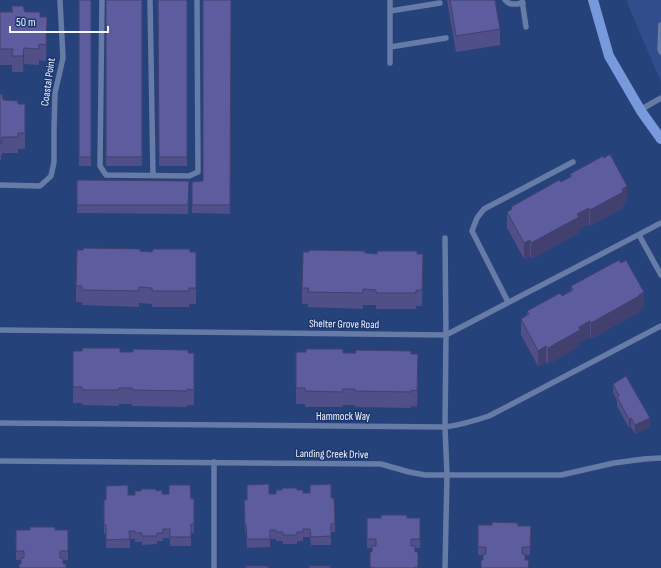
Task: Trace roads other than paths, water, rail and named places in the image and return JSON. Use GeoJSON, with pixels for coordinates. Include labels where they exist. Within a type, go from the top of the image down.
{"type":"FeatureCollection","features":[{"type":"Feature","properties":{"kind":"street"},"geometry":{"type":"LineString","coordinates":[[594,0],[609,56],[640,110],[661,139]]}},
{"type":"Feature","properties":{"kind":"lane","name":"Coastal Point"},"geometry":{"type":"LineString","coordinates":[[0,185],[40,186],[51,176],[54,162],[55,93],[63,58],[60,0]]}},
{"type":"Feature","properties":{"kind":"lane"},"geometry":{"type":"LineString","coordinates":[[102,0],[100,166],[106,175],[190,176],[198,172],[197,0]]}},
{"type":"Feature","properties":{"kind":"lane"},"geometry":{"type":"LineString","coordinates":[[150,0],[153,175]]}},
{"type":"Feature","properties":{"kind":"lane"},"geometry":{"type":"LineString","coordinates":[[390,0],[390,63]]}},
{"type":"Feature","properties":{"kind":"lane"},"geometry":{"type":"LineString","coordinates":[[505,0],[512,4],[522,1],[526,27]]}},
{"type":"Feature","properties":{"kind":"lane"},"geometry":{"type":"LineString","coordinates":[[390,11],[440,3]]}},
{"type":"Feature","properties":{"kind":"lane"},"geometry":{"type":"LineString","coordinates":[[661,25],[661,52]]}},
{"type":"Feature","properties":{"kind":"lane"},"geometry":{"type":"LineString","coordinates":[[390,47],[446,38]]}},
{"type":"Feature","properties":{"kind":"lane"},"geometry":{"type":"LineString","coordinates":[[640,110],[661,98]]}},
{"type":"Feature","properties":{"kind":"lane"},"geometry":{"type":"LineString","coordinates":[[508,302],[472,231],[477,218],[484,209],[573,162]]}},
{"type":"Feature","properties":{"kind":"lane","name":"Shelter Grove Road"},"geometry":{"type":"LineString","coordinates":[[0,330],[446,335],[661,223]]}},
{"type":"Feature","properties":{"kind":"lane"},"geometry":{"type":"LineString","coordinates":[[638,235],[661,274]]}},
{"type":"Feature","properties":{"kind":"lane"},"geometry":{"type":"LineString","coordinates":[[445,238],[446,335],[444,427],[447,475],[445,568]]}},
{"type":"Feature","properties":{"kind":"lane","name":"Hammock Way"},"geometry":{"type":"LineString","coordinates":[[0,423],[444,427],[474,422],[489,416],[661,326]]}},
{"type":"Feature","properties":{"kind":"lane","name":"Landing Creek Drive"},"geometry":{"type":"LineString","coordinates":[[0,461],[381,464],[425,475],[561,475],[614,463],[661,458]]}},
{"type":"Feature","properties":{"kind":"lane"},"geometry":{"type":"LineString","coordinates":[[214,462],[214,568]]}}]}
